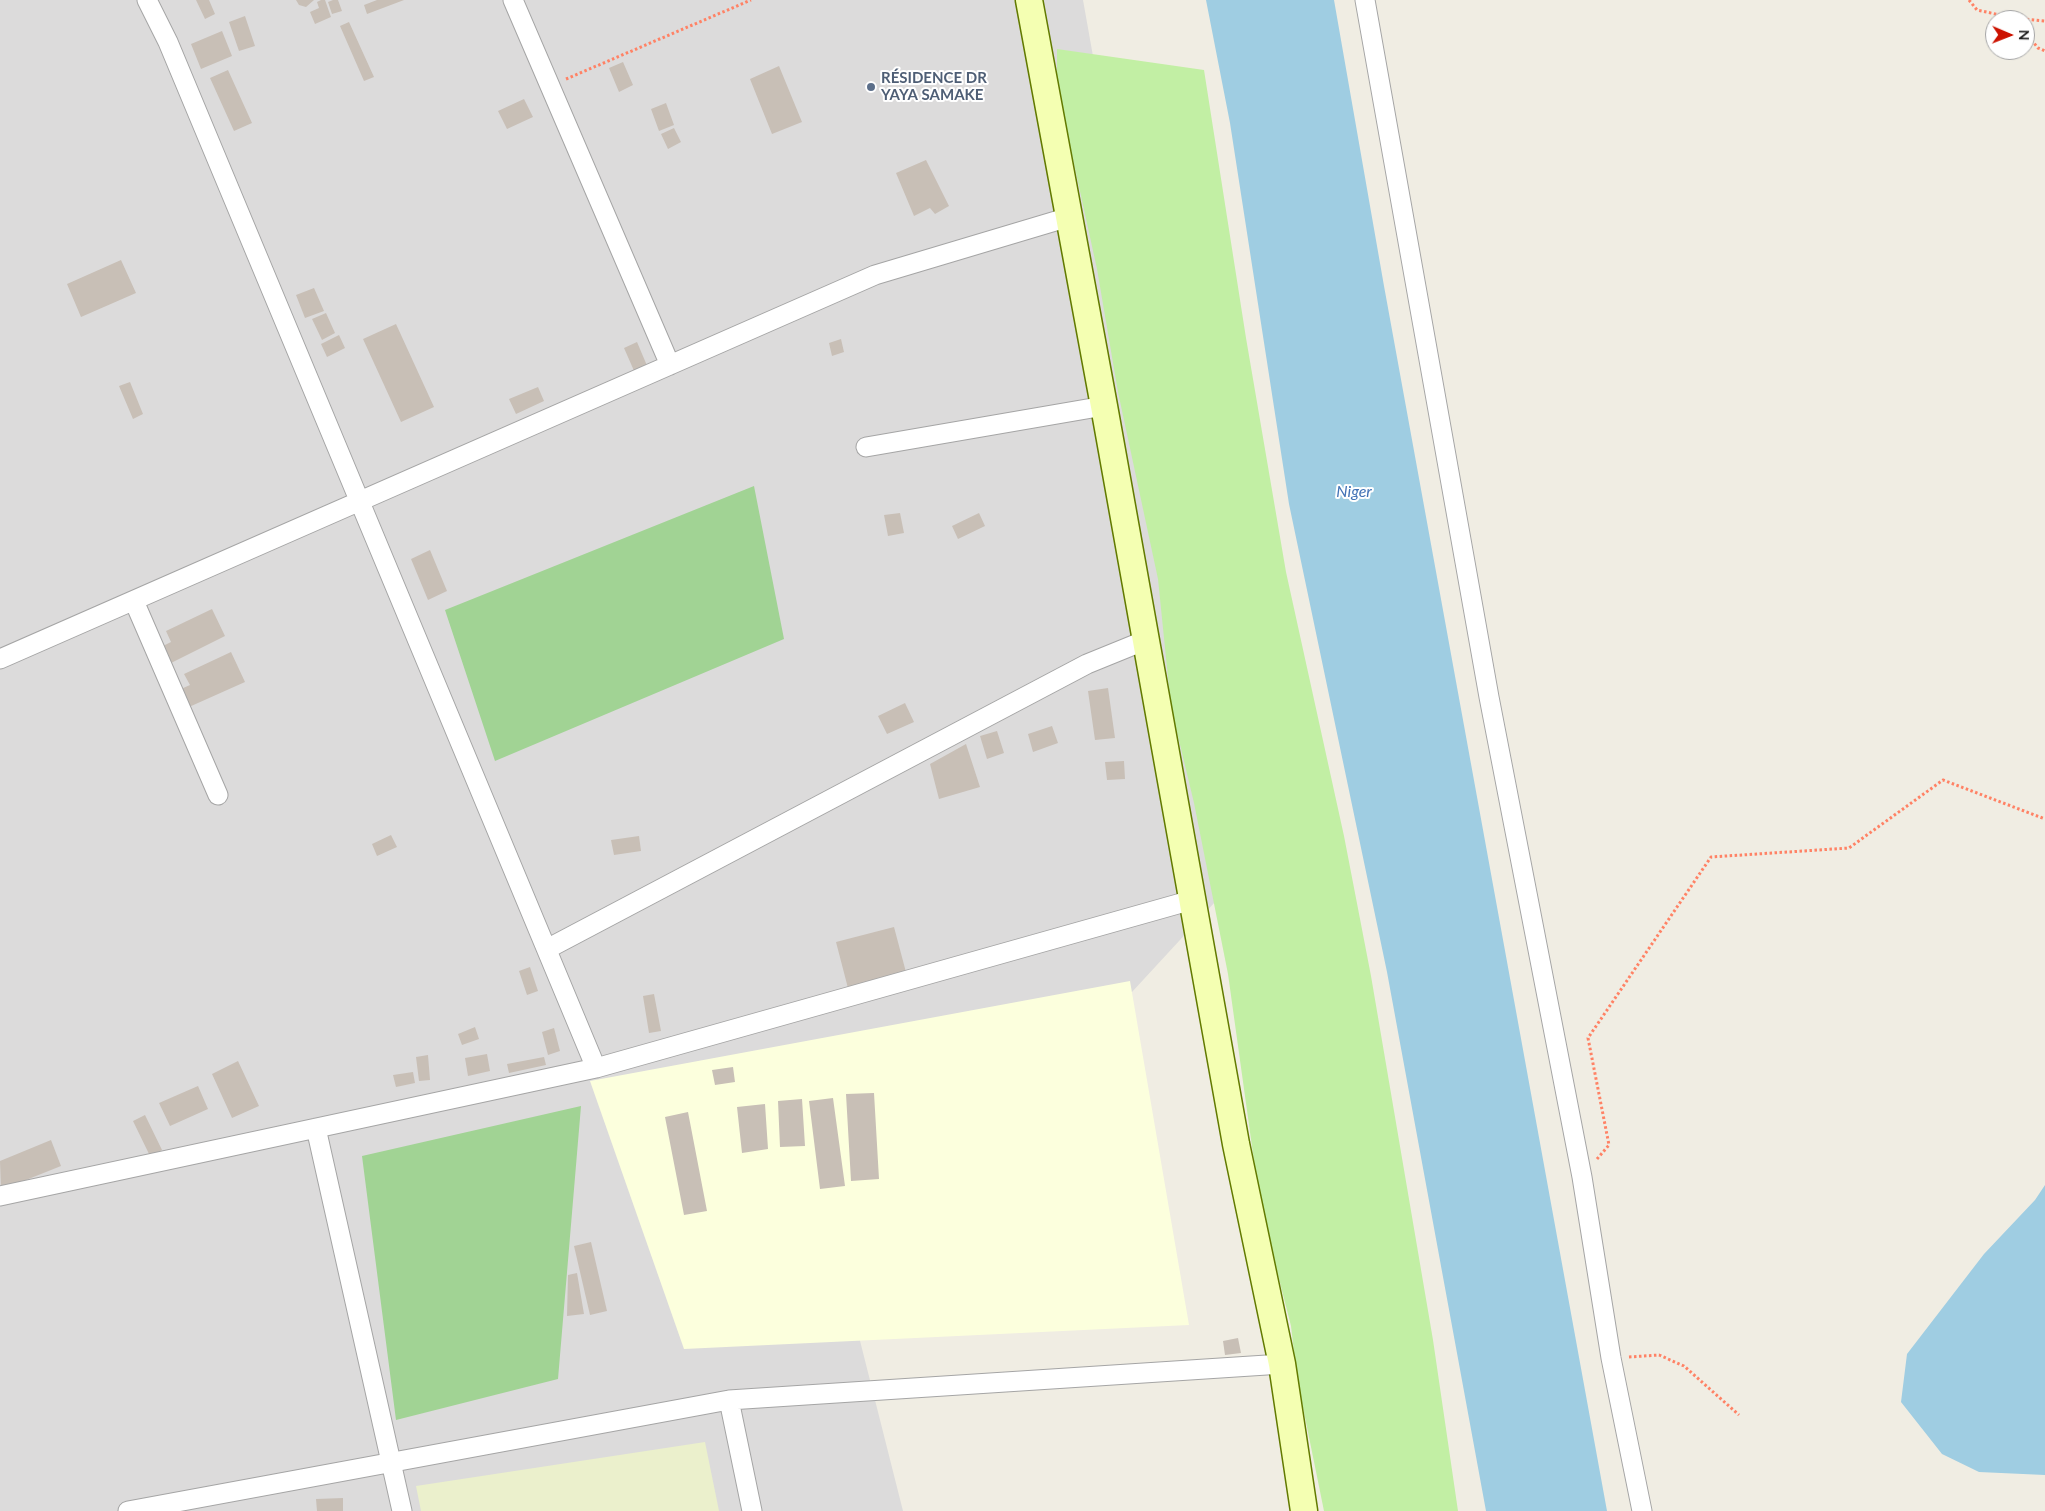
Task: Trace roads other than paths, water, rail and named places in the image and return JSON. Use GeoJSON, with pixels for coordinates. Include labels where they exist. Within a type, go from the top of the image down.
{"type":"FeatureCollection","features":[{"type":"Feature","properties":{"kind":"main road"},"geometry":{"type":"LineString","coordinates":[[1029,0],[1104,406],[1236,1144],[1282,1364],[1304,1511]]}},
{"type":"Feature","properties":{"kind":"street"},"geometry":{"type":"LineString","coordinates":[[147,0],[168,42],[596,1068]]}},
{"type":"Feature","properties":{"kind":"street"},"geometry":{"type":"LineString","coordinates":[[513,0],[670,365]]}},
{"type":"Feature","properties":{"kind":"street"},"geometry":{"type":"LineString","coordinates":[[1365,0],[1489,697],[1582,1177],[1611,1358],[1642,1511]]}},
{"type":"Feature","properties":{"kind":"street"},"geometry":{"type":"LineString","coordinates":[[0,659],[875,275],[1069,217]]}},
{"type":"Feature","properties":{"kind":"street"},"geometry":{"type":"LineString","coordinates":[[866,447],[1104,406]]}},
{"type":"Feature","properties":{"kind":"street"},"geometry":{"type":"LineString","coordinates":[[134,601],[218,795]]}},
{"type":"Feature","properties":{"kind":"street"},"geometry":{"type":"LineString","coordinates":[[547,949],[1087,664],[1146,640]]}},
{"type":"Feature","properties":{"kind":"street"},"geometry":{"type":"LineString","coordinates":[[0,1196],[596,1068],[1192,900]]}},
{"type":"Feature","properties":{"kind":"street"},"geometry":{"type":"LineString","coordinates":[[316,1128],[402,1511]]}},
{"type":"Feature","properties":{"kind":"street"},"geometry":{"type":"LineString","coordinates":[[128,1511],[729,1400],[1282,1364]]}},
{"type":"Feature","properties":{"kind":"street"},"geometry":{"type":"LineString","coordinates":[[729,1400],[752,1511]]}},
{"type":"Feature","properties":{"kind":"water","name":"Niger"},"geometry":{"type":"Polygon","coordinates":[[[1206,0],[1334,0],[1384,286],[1607,1511],[1486,1511],[1387,972],[1289,504],[1230,123],[1206,0]]]}},
{"type":"Feature","properties":{"kind":"water"},"geometry":{"type":"Polygon","coordinates":[[[2045,1185],[2045,1475],[1979,1472],[1942,1454],[1901,1402],[1907,1354],[1984,1254],[2035,1200],[2045,1185]]]}},
{"type":"Feature","properties":{"kind":"place","name":"RÉSIDENCE DR YAYA SAMAKE"},"geometry":{"type":"Point","coordinates":[871,87]}}]}
